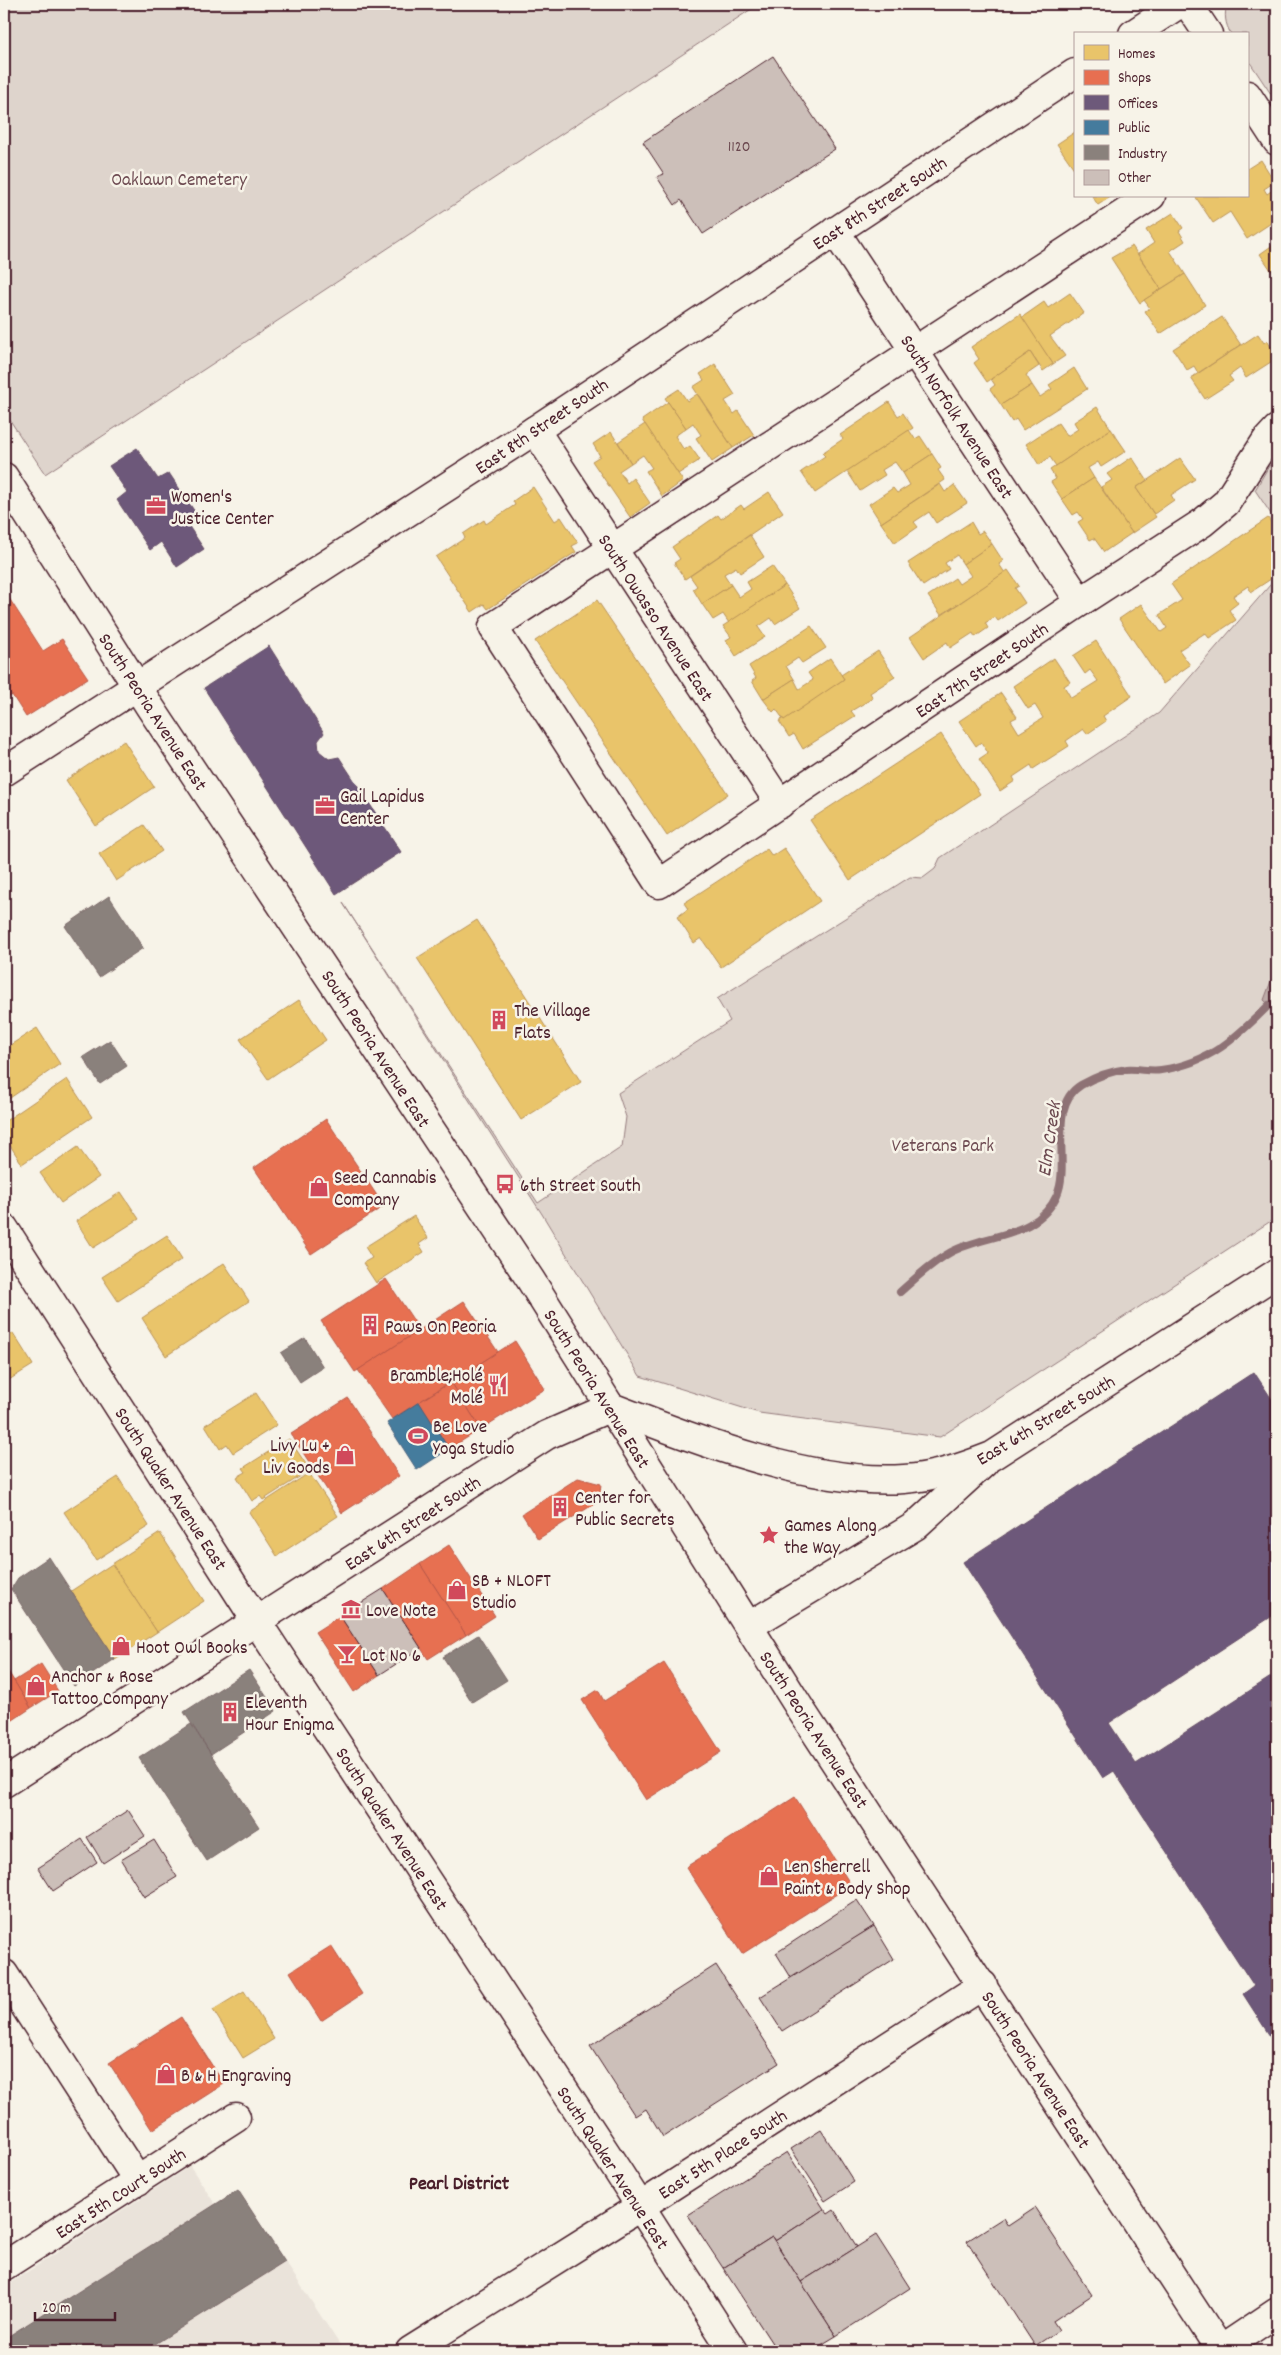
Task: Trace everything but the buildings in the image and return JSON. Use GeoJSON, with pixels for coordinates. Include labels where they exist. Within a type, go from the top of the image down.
{"type":"FeatureCollection","features":[{"type":"Feature","properties":{"kind":"street"},"geometry":{"type":"LineString","coordinates":[[1137,32],[1179,4]]}},
{"type":"Feature","properties":{"kind":"street"},"geometry":{"type":"LineString","coordinates":[[1188,4],[1207,32]]}},
{"type":"Feature","properties":{"kind":"street","name":"East 8th Street South"},"geometry":{"type":"LineString","coordinates":[[4,772],[535,430],[1074,74]]}},
{"type":"Feature","properties":{"kind":"street"},"geometry":{"type":"LineString","coordinates":[[1248,98],[1263,132]]}},
{"type":"Feature","properties":{"kind":"street"},"geometry":{"type":"LineString","coordinates":[[612,548],[1148,198]]}},
{"type":"Feature","properties":{"kind":"street","name":"South Norfolk Avenue East"},"geometry":{"type":"LineString","coordinates":[[835,231],[1080,602]]}},
{"type":"Feature","properties":{"kind":"street","name":"East 7th Street South"},"geometry":{"type":"LineString","coordinates":[[612,548],[493,627],[659,884],[1080,602],[1202,523],[1226,503],[1266,441],[1277,429]]}},
{"type":"Feature","properties":{"kind":"street","name":"South Owasso Avenue East"},"geometry":{"type":"LineString","coordinates":[[535,430],[780,804]]}},
{"type":"Feature","properties":{"kind":"street","name":"South Peoria Avenue East"},"geometry":{"type":"LineString","coordinates":[[4,477],[137,687],[530,1279],[801,1710],[983,1985],[1220,2351]]}},
{"type":"Feature","properties":{"kind":"street","name":"South Quaker Avenue East"},"geometry":{"type":"LineString","coordinates":[[4,1228],[257,1622],[733,2351]]}},
{"type":"Feature","properties":{"kind":"street","name":"East 6th Street South"},"geometry":{"type":"LineString","coordinates":[[4,1783],[547,1435],[611,1407],[712,1445],[756,1458],[827,1474],[866,1478],[907,1478],[963,1467],[992,1456],[1274,1283]]}},
{"type":"Feature","properties":{"kind":"street"},"geometry":{"type":"LineString","coordinates":[[749,1626],[915,1526],[992,1456]]}},
{"type":"Feature","properties":{"kind":"street"},"geometry":{"type":"LineString","coordinates":[[4,1974],[138,2181]]}},
{"type":"Feature","properties":{"kind":"street","name":"East 5th Place South"},"geometry":{"type":"LineString","coordinates":[[410,2351],[640,2206],[983,1985]]}},
{"type":"Feature","properties":{"kind":"street","name":"East 5th Court South"},"geometry":{"type":"LineString","coordinates":[[4,2266],[236,2117]]}},
{"type":"Feature","properties":{"kind":"street"},"geometry":{"type":"LineString","coordinates":[[1220,2351],[1277,2312]]}},
{"type":"Feature","properties":{"kind":"shaded area"},"geometry":{"type":"Polygon","coordinates":[[[1277,965],[1277,1012],[1264,1000],[1277,965]]]}},
{"type":"Feature","properties":{"kind":"shaded area"},"geometry":{"type":"Polygon","coordinates":[[[190,2166],[215,2204],[238,2190],[344,2351],[4,2351],[4,2287],[190,2166]]]}},
{"type":"Feature","properties":{"kind":"green space","name":"Oaklawn Cemetery"},"geometry":{"type":"Polygon","coordinates":[[[4,4],[759,4],[45,474],[4,411],[4,4]]]}},
{"type":"Feature","properties":{"kind":"green space"},"geometry":{"type":"Polygon","coordinates":[[[1227,4],[1277,4],[1277,103],[1248,60],[1248,32],[1230,32],[1227,26],[1227,4]]]}},
{"type":"Feature","properties":{"kind":"green space"},"geometry":{"type":"Polygon","coordinates":[[[1277,456],[1277,523],[1255,490],[1277,456]]]}},
{"type":"Feature","properties":{"kind":"green space","name":"Veterans Park"},"geometry":{"type":"Polygon","coordinates":[[[1277,577],[1277,1217],[940,1437],[759,1413],[640,1376],[542,1214],[343,903],[538,1203],[622,1147],[626,1117],[618,1093],[730,1021],[717,999],[910,877],[923,878],[935,869],[940,858],[1159,713],[1277,577]]]}},
{"type":"Feature","properties":{"kind":"waterway","name":"Elm Creek"},"geometry":{"type":"LineString","coordinates":[[900,1292],[930,1266],[951,1252],[1024,1227],[1048,1209],[1057,1195],[1061,1182],[1061,1136],[1064,1107],[1070,1094],[1081,1085],[1092,1079],[1121,1070],[1157,1070],[1178,1067],[1194,1062],[1233,1038],[1269,1005]]}},
{"type":"Feature","properties":{"kind":"place","name":"Women's Justice Center"},"geometry":{"type":"Point","coordinates":[156,506]}},
{"type":"Feature","properties":{"kind":"place","name":"Gail Lapidus Center"},"geometry":{"type":"Point","coordinates":[325,806]}},
{"type":"Feature","properties":{"kind":"place","name":"The Village Flats"},"geometry":{"type":"Point","coordinates":[499,1020]}},
{"type":"Feature","properties":{"kind":"place","name":"6th Street South"},"geometry":{"type":"Point","coordinates":[505,1184]}},
{"type":"Feature","properties":{"kind":"place","name":"Seed Cannabis Company"},"geometry":{"type":"Point","coordinates":[319,1187]}},
{"type":"Feature","properties":{"kind":"place","name":"Paws On Peoria"},"geometry":{"type":"Point","coordinates":[370,1325]}},
{"type":"Feature","properties":{"kind":"place","name":"Bramble;Holé Molé"},"geometry":{"type":"Point","coordinates":[498,1385]}},
{"type":"Feature","properties":{"kind":"place","name":"Be Love Yoga Studio"},"geometry":{"type":"Point","coordinates":[418,1436]}},
{"type":"Feature","properties":{"kind":"place","name":"Livy Lu + Liv Goods"},"geometry":{"type":"Point","coordinates":[345,1455]}},
{"type":"Feature","properties":{"kind":"place","name":"Center for Public Secrets"},"geometry":{"type":"Point","coordinates":[560,1507]}},
{"type":"Feature","properties":{"kind":"place","name":"Games Along the Way"},"geometry":{"type":"Point","coordinates":[769,1535]}},
{"type":"Feature","properties":{"kind":"place","name":"SB + NLOFT Studio"},"geometry":{"type":"Point","coordinates":[457,1590]}},
{"type":"Feature","properties":{"kind":"place","name":"Love Note"},"geometry":{"type":"Point","coordinates":[351,1609]}},
{"type":"Feature","properties":{"kind":"place","name":"Hoot Owl Books"},"geometry":{"type":"Point","coordinates":[121,1646]}},
{"type":"Feature","properties":{"kind":"place","name":"Lot No 6"},"geometry":{"type":"Point","coordinates":[347,1654]}},
{"type":"Feature","properties":{"kind":"place","name":"Anchor & Rose Tattoo Company"},"geometry":{"type":"Point","coordinates":[36,1686]}},
{"type":"Feature","properties":{"kind":"place","name":"Eleventh Hour Enigma"},"geometry":{"type":"Point","coordinates":[230,1712]}},
{"type":"Feature","properties":{"kind":"place","name":"Len Sherrell Paint & Body Shop"},"geometry":{"type":"Point","coordinates":[769,1876]}},
{"type":"Feature","properties":{"kind":"place","name":"B & H Engraving"},"geometry":{"type":"Point","coordinates":[166,2074]}},
{"type":"Feature","properties":{"kind":"district","name":"Pearl District"},"geometry":{"type":"Point","coordinates":[459,2182]}}]}
